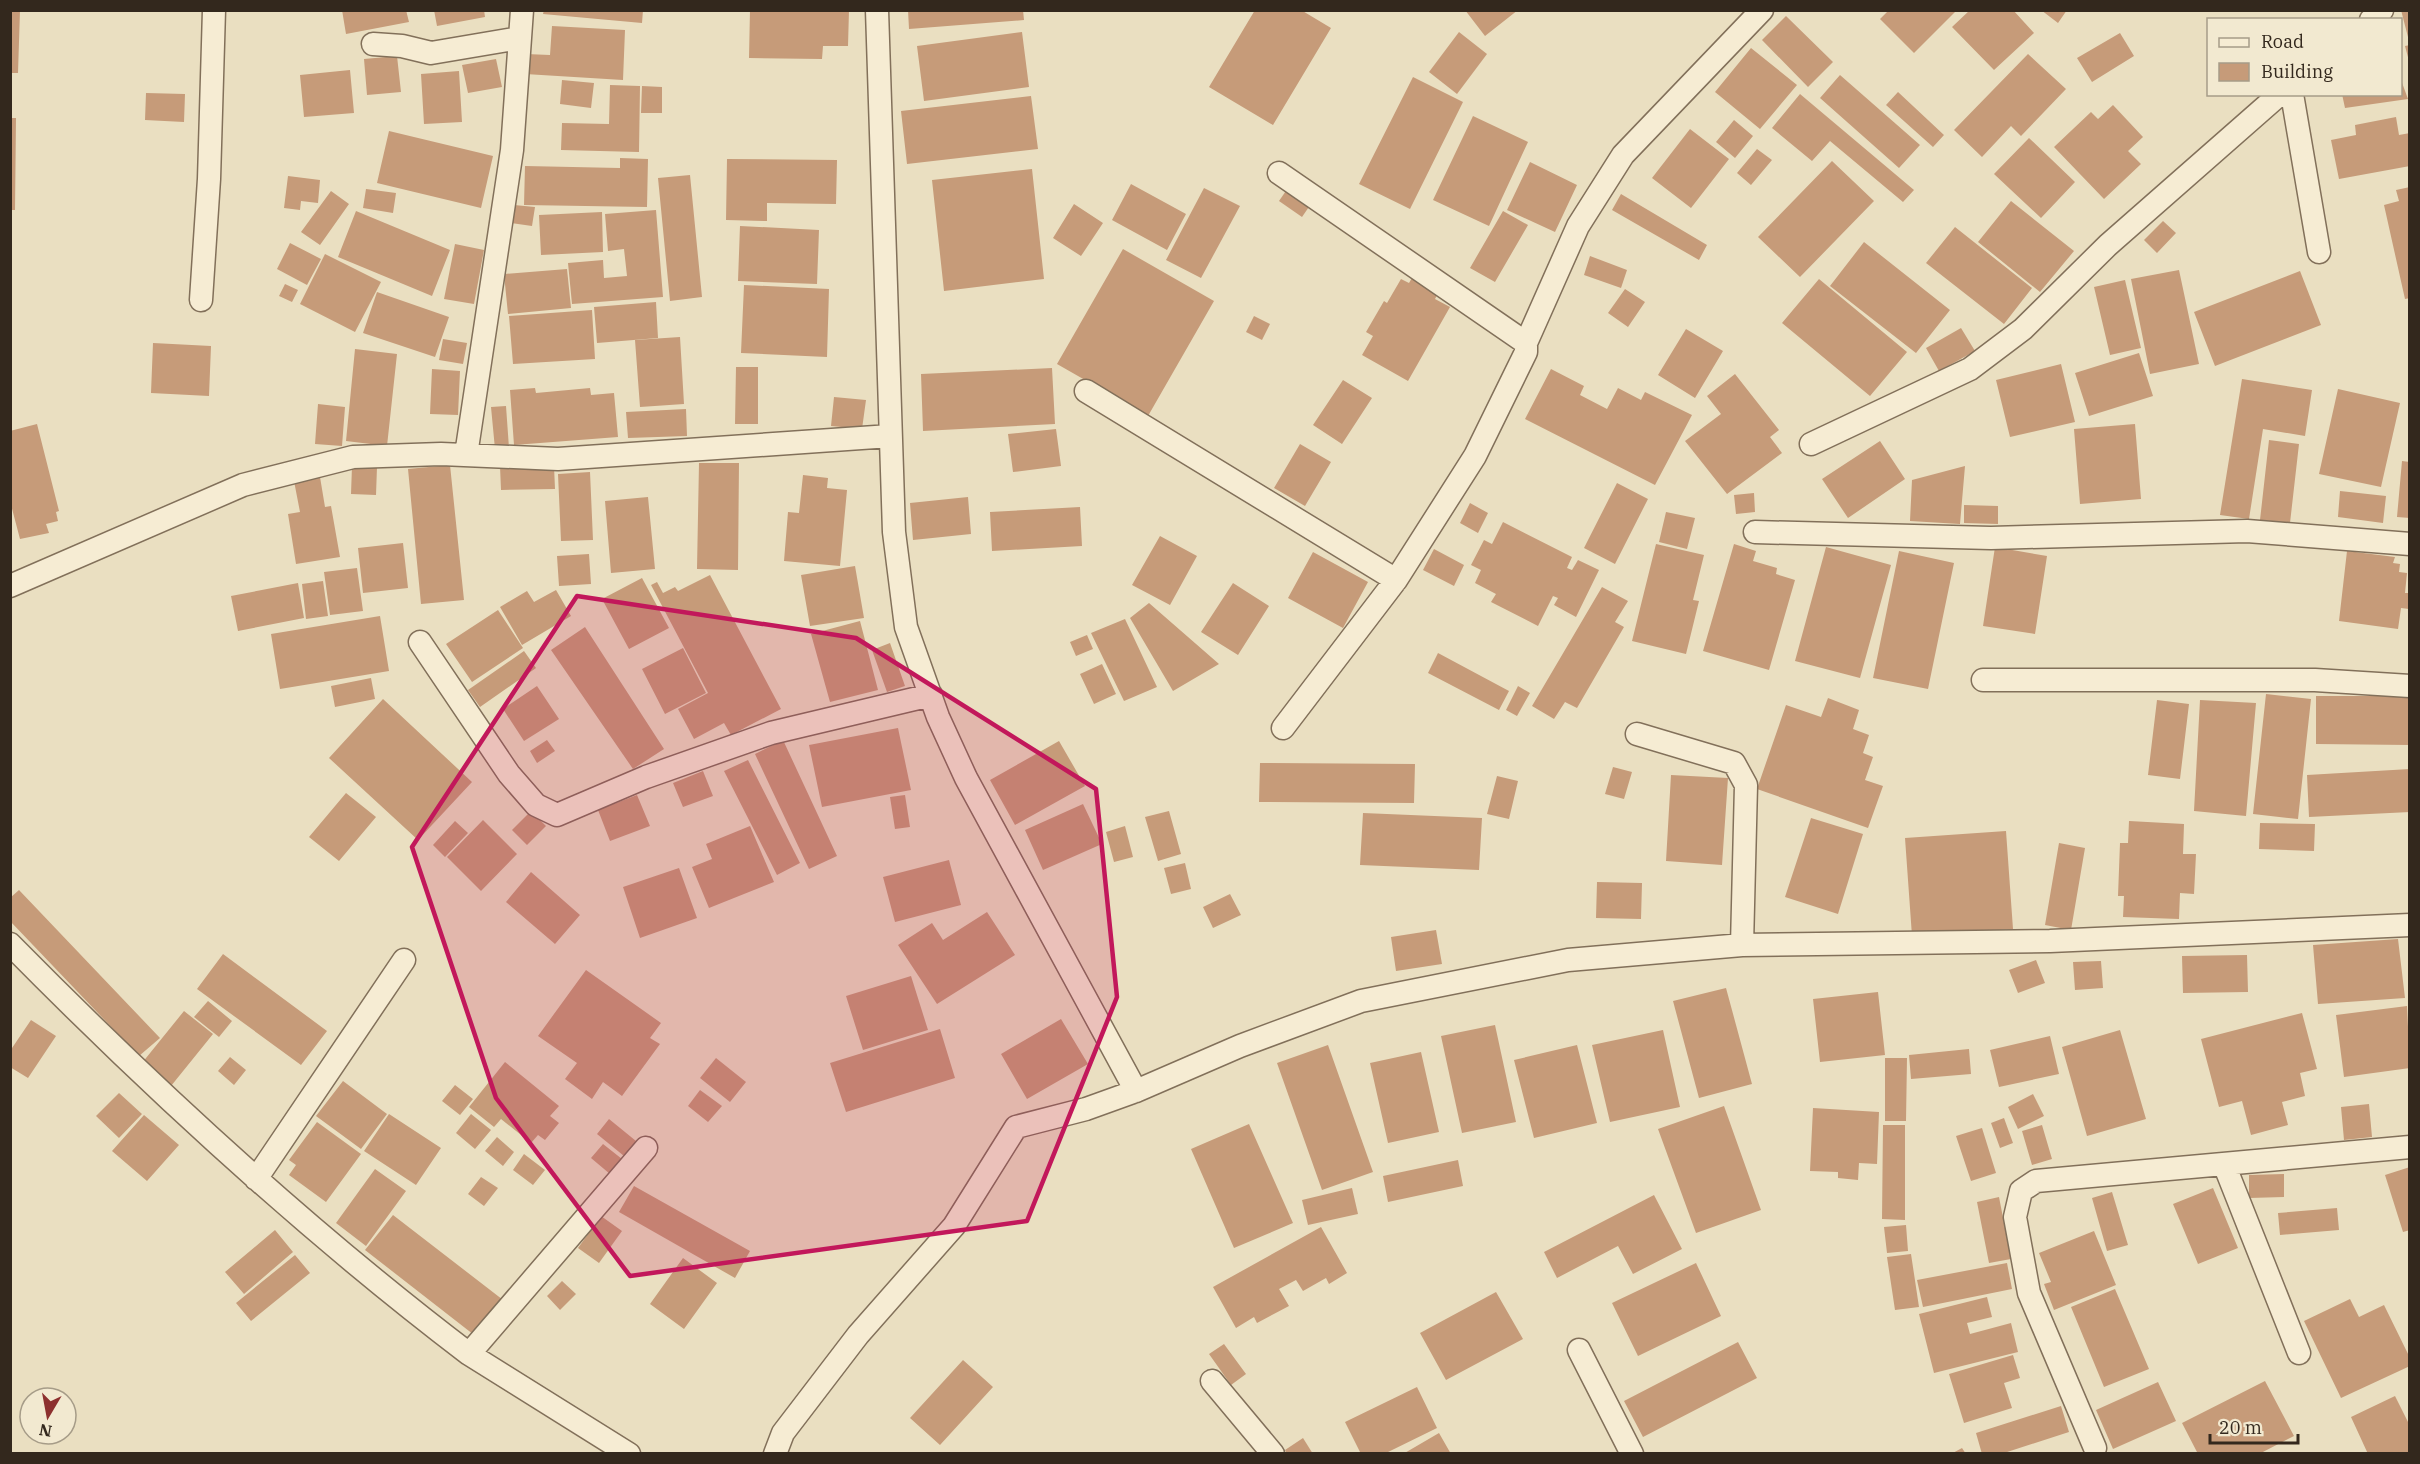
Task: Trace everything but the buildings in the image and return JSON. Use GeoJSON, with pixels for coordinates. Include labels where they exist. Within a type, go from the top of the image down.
{"type":"FeatureCollection","features":[{"type":"Feature","properties":{"kind":"street"},"geometry":{"type":"LineString","coordinates":[[201,300],[209,179],[214,10]]}},
{"type":"Feature","properties":{"kind":"street"},"geometry":{"type":"LineString","coordinates":[[466,455],[512,150],[522,10]]}},
{"type":"Feature","properties":{"kind":"street"},"geometry":{"type":"LineString","coordinates":[[877,10],[894,532],[906,627],[931,695],[966,778],[1136,1091]]}},
{"type":"Feature","properties":{"kind":"street"},"geometry":{"type":"LineString","coordinates":[[1283,728],[1396,580],[1475,456],[1526,352],[1526,343],[1578,226],[1623,155],[1762,10]]}},
{"type":"Feature","properties":{"kind":"street"},"geometry":{"type":"LineString","coordinates":[[373,44],[402,46],[431,53],[520,38]]}},
{"type":"Feature","properties":{"kind":"street"},"geometry":{"type":"LineString","coordinates":[[1812,444],[1979,363],[2023,329],[2108,245],[2278,96]]}},
{"type":"Feature","properties":{"kind":"street"},"geometry":{"type":"LineString","coordinates":[[2292,96],[2319,252]]}},
{"type":"Feature","properties":{"kind":"street"},"geometry":{"type":"LineString","coordinates":[[1280,173],[1526,343]]}},
{"type":"Feature","properties":{"kind":"street"},"geometry":{"type":"LineString","coordinates":[[1086,391],[1396,580]]}},
{"type":"Feature","properties":{"kind":"street"},"geometry":{"type":"LineString","coordinates":[[10,586],[243,485],[353,457],[466,455],[558,459],[890,436]]}},
{"type":"Feature","properties":{"kind":"street"},"geometry":{"type":"LineString","coordinates":[[1755,532],[1991,538],[2247,531],[2409,544]]}},
{"type":"Feature","properties":{"kind":"street"},"geometry":{"type":"LineString","coordinates":[[420,642],[510,774],[536,805],[557,815],[646,777],[771,733],[931,695]]}},
{"type":"Feature","properties":{"kind":"street"},"geometry":{"type":"LineString","coordinates":[[1983,680],[2315,680],[2409,686]]}},
{"type":"Feature","properties":{"kind":"street"},"geometry":{"type":"LineString","coordinates":[[1637,734],[1734,763],[1746,785],[1742,945]]}},
{"type":"Feature","properties":{"kind":"street"},"geometry":{"type":"LineString","coordinates":[[775,1454],[783,1433],[858,1335],[954,1226],[1016,1127],[1086,1109],[1136,1091],[1240,1046],[1361,1001],[1568,960],[1742,945],[2050,941],[2409,925]]}},
{"type":"Feature","properties":{"kind":"street"},"geometry":{"type":"LineString","coordinates":[[10,944],[73,1008],[256,1179],[469,1354],[629,1454]]}},
{"type":"Feature","properties":{"kind":"street"},"geometry":{"type":"LineString","coordinates":[[256,1179],[404,960]]}},
{"type":"Feature","properties":{"kind":"street"},"geometry":{"type":"LineString","coordinates":[[2095,1448],[2029,1293],[2015,1216],[2021,1191],[2036,1181],[2409,1147]]}},
{"type":"Feature","properties":{"kind":"street"},"geometry":{"type":"LineString","coordinates":[[469,1354],[646,1148]]}},
{"type":"Feature","properties":{"kind":"street"},"geometry":{"type":"LineString","coordinates":[[2224,1164],[2299,1353]]}},
{"type":"Feature","properties":{"kind":"street"},"geometry":{"type":"LineString","coordinates":[[1579,1350],[1632,1454]]}},
{"type":"Feature","properties":{"kind":"street"},"geometry":{"type":"LineString","coordinates":[[1212,1382],[1273,1454]]}},
{"type":"Feature","properties":{"kind":"highlighted area"},"geometry":{"type":"Polygon","coordinates":[[[577,596],[856,638],[1096,789],[1117,997],[1027,1221],[630,1276],[496,1098],[412,847],[577,596]]]}}]}
